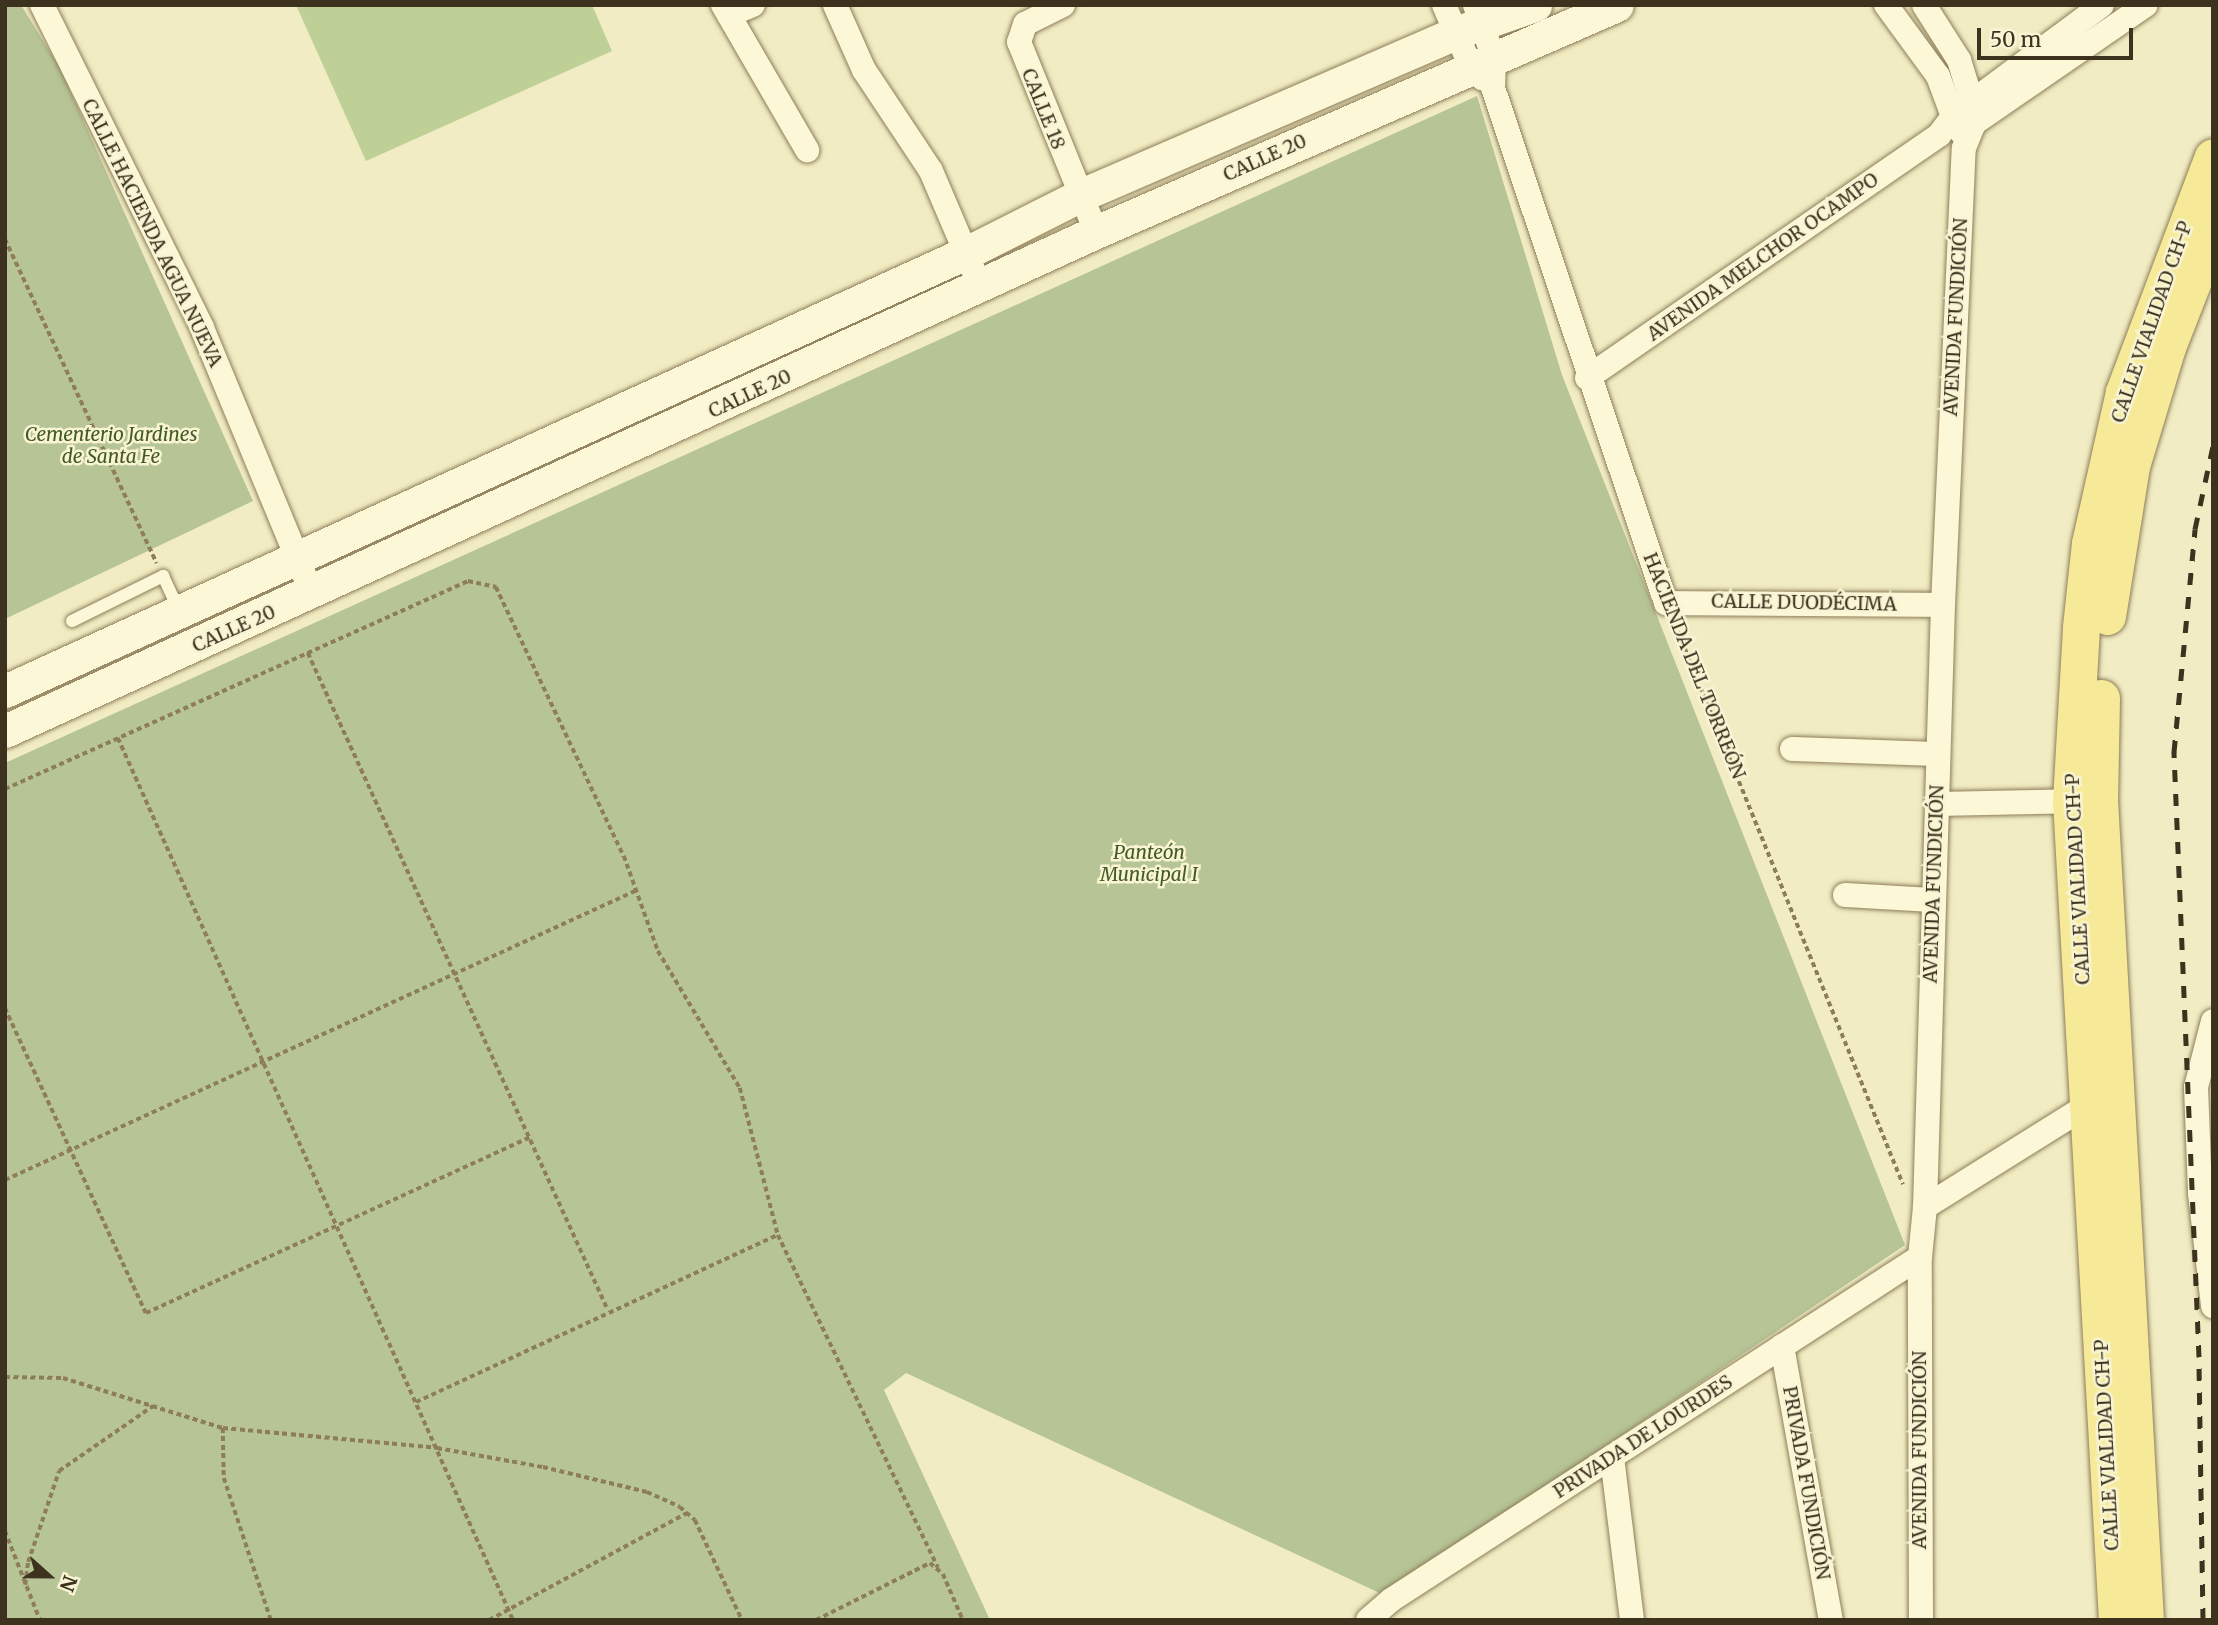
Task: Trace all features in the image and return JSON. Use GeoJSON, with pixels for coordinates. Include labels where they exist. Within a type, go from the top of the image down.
{"type":"FeatureCollection","features":[{"type":"Feature","properties":{"kind":"main road","name":"CALLE 20"},"geometry":{"type":"LineString","coordinates":[[5,691],[968,252],[1079,196],[1255,120],[1464,16],[1535,5]]}},
{"type":"Feature","properties":{"kind":"main road","name":"CALLE 20"},"geometry":{"type":"LineString","coordinates":[[5,731],[312,594],[981,288],[1096,232],[1269,156],[1486,71],[1617,5]]}},
{"type":"Feature","properties":{"kind":"main road"},"geometry":{"type":"LineString","coordinates":[[1255,120],[1269,156]]}},
{"type":"Feature","properties":{"kind":"main road","name":"CALLE VIALIDAD CH-P"},"geometry":{"type":"LineString","coordinates":[[2145,1620],[2102,1098],[2085,801],[2081,626],[2106,458],[2145,330],[2213,157]]}},
{"type":"Feature","properties":{"kind":"main road","name":"CALLE VIALIDAD CH-P"},"geometry":{"type":"LineString","coordinates":[[2085,801],[2104,632],[2131,466],[2167,347],[2213,229]]}},
{"type":"Feature","properties":{"kind":"main road"},"geometry":{"type":"LineString","coordinates":[[621,408],[635,446]]}},
{"type":"Feature","properties":{"kind":"main road"},"geometry":{"type":"LineString","coordinates":[[79,657],[94,691]]}},
{"type":"Feature","properties":{"kind":"main road","name":"CALLE VIALIDAD CH-P"},"geometry":{"type":"LineString","coordinates":[[2102,1098],[2117,1620]]}},
{"type":"Feature","properties":{"kind":"street","name":"CALLE HACIENDA AGUA NUEVA"},"geometry":{"type":"LineString","coordinates":[[42,5],[202,328],[294,559],[312,594]]}},
{"type":"Feature","properties":{"kind":"street"},"geometry":{"type":"LineString","coordinates":[[753,5],[726,10],[807,150]]}},
{"type":"Feature","properties":{"kind":"street"},"geometry":{"type":"LineString","coordinates":[[835,5],[864,70],[919,148],[968,252],[981,288]]}},
{"type":"Feature","properties":{"kind":"street","name":"CALLE 18"},"geometry":{"type":"LineString","coordinates":[[1063,5],[1025,24],[1019,42],[1079,196],[1096,232]]}},
{"type":"Feature","properties":{"kind":"street"},"geometry":{"type":"LineString","coordinates":[[1886,5],[1938,76],[1960,126]]}},
{"type":"Feature","properties":{"kind":"street"},"geometry":{"type":"LineString","coordinates":[[1924,5],[1954,51],[1960,126]]}},
{"type":"Feature","properties":{"kind":"street","name":"AVENIDA MELCHOR OCAMPO"},"geometry":{"type":"LineString","coordinates":[[1960,126],[2102,5]]}},
{"type":"Feature","properties":{"kind":"street","name":"AVENIDA MELCHOR OCAMPO"},"geometry":{"type":"LineString","coordinates":[[1587,378],[1960,126],[2146,5]]}},
{"type":"Feature","properties":{"kind":"street","name":"HACIENDA DEL TORREÓN"},"geometry":{"type":"LineString","coordinates":[[1464,16],[1486,71],[1587,378],[1666,603]]}},
{"type":"Feature","properties":{"kind":"street","name":"AVENIDA FUNDICIÓN"},"geometry":{"type":"LineString","coordinates":[[1921,1620],[1920,1257],[1926,1207],[1942,605],[1960,126]]}},
{"type":"Feature","properties":{"kind":"street","name":"CALLE DUODÉCIMA"},"geometry":{"type":"LineString","coordinates":[[1666,603],[1942,605]]}},
{"type":"Feature","properties":{"kind":"street"},"geometry":{"type":"LineString","coordinates":[[1792,749],[1938,754]]}},
{"type":"Feature","properties":{"kind":"street"},"geometry":{"type":"LineString","coordinates":[[1937,804],[2085,801]]}},
{"type":"Feature","properties":{"kind":"street"},"geometry":{"type":"LineString","coordinates":[[1845,895],[1933,900]]}},
{"type":"Feature","properties":{"kind":"street"},"geometry":{"type":"LineString","coordinates":[[2211,1024],[2196,1087],[2200,1193],[2213,1306]]}},
{"type":"Feature","properties":{"kind":"street"},"geometry":{"type":"LineString","coordinates":[[1926,1207],[2102,1098]]}},
{"type":"Feature","properties":{"kind":"street","name":"PRIVADA DE LOURDES"},"geometry":{"type":"LineString","coordinates":[[1368,1620],[1391,1600],[1920,1257]]}},
{"type":"Feature","properties":{"kind":"street","name":"PRIVADA FUNDICIÓN"},"geometry":{"type":"LineString","coordinates":[[1782,1346],[1831,1620]]}},
{"type":"Feature","properties":{"kind":"street"},"geometry":{"type":"LineString","coordinates":[[1612,1457],[1632,1620]]}},
{"type":"Feature","properties":{"kind":"lane"},"geometry":{"type":"LineString","coordinates":[[72,621],[163,576],[181,613]]}},
{"type":"Feature","properties":{"kind":"path"},"geometry":{"type":"LineString","coordinates":[[5,239],[163,576]]}},
{"type":"Feature","properties":{"kind":"path"},"geometry":{"type":"LineString","coordinates":[[5,789],[468,581],[490,582],[502,594],[624,856],[658,951],[740,1088],[778,1235],[963,1620]]}},
{"type":"Feature","properties":{"kind":"path","name":"HACIENDA DEL TORREÓN"},"geometry":{"type":"LineString","coordinates":[[1666,603],[1906,1192]]}},
{"type":"Feature","properties":{"kind":"path"},"geometry":{"type":"LineString","coordinates":[[308,653],[532,1136],[608,1310]]}},
{"type":"Feature","properties":{"kind":"path"},"geometry":{"type":"LineString","coordinates":[[118,738],[513,1620]]}},
{"type":"Feature","properties":{"kind":"path"},"geometry":{"type":"LineString","coordinates":[[5,1180],[635,891]]}},
{"type":"Feature","properties":{"kind":"path"},"geometry":{"type":"LineString","coordinates":[[5,1008],[146,1313],[532,1136]]}},
{"type":"Feature","properties":{"kind":"path"},"geometry":{"type":"LineString","coordinates":[[416,1402],[608,1310],[778,1235]]}},
{"type":"Feature","properties":{"kind":"path"},"geometry":{"type":"LineString","coordinates":[[5,1377],[63,1378],[223,1428],[437,1448],[543,1467],[647,1492],[687,1513],[708,1538],[742,1620]]}},
{"type":"Feature","properties":{"kind":"path"},"geometry":{"type":"LineString","coordinates":[[25,1585],[28,1562],[59,1471],[153,1406]]}},
{"type":"Feature","properties":{"kind":"path"},"geometry":{"type":"LineString","coordinates":[[223,1428],[224,1478],[271,1620]]}},
{"type":"Feature","properties":{"kind":"path"},"geometry":{"type":"LineString","coordinates":[[489,1620],[687,1513]]}},
{"type":"Feature","properties":{"kind":"path"},"geometry":{"type":"LineString","coordinates":[[5,1531],[40,1620]]}},
{"type":"Feature","properties":{"kind":"path"},"geometry":{"type":"LineString","coordinates":[[816,1620],[920,1564],[937,1567]]}},
{"type":"Feature","properties":{"kind":"green space","name":"Cementerio Jardines de Santa Fe"},"geometry":{"type":"Polygon","coordinates":[[[5,5],[21,5],[60,68],[253,501],[5,619],[5,5]]]}},
{"type":"Feature","properties":{"kind":"green space"},"geometry":{"type":"Polygon","coordinates":[[[296,5],[592,5],[612,51],[366,161],[296,5]]]}},
{"type":"Feature","properties":{"kind":"green space","name":"Panteón Municipal I"},"geometry":{"type":"Polygon","coordinates":[[[1477,96],[1562,375],[1905,1245],[1384,1595],[906,1373],[884,1390],[990,1620],[5,1620],[5,763],[1477,96]]]}},
{"type":"Feature","properties":{"kind":"railway"},"geometry":{"type":"LineString","coordinates":[[2203,1620],[2199,1357],[2174,752],[2195,529],[2213,446]]}}]}
